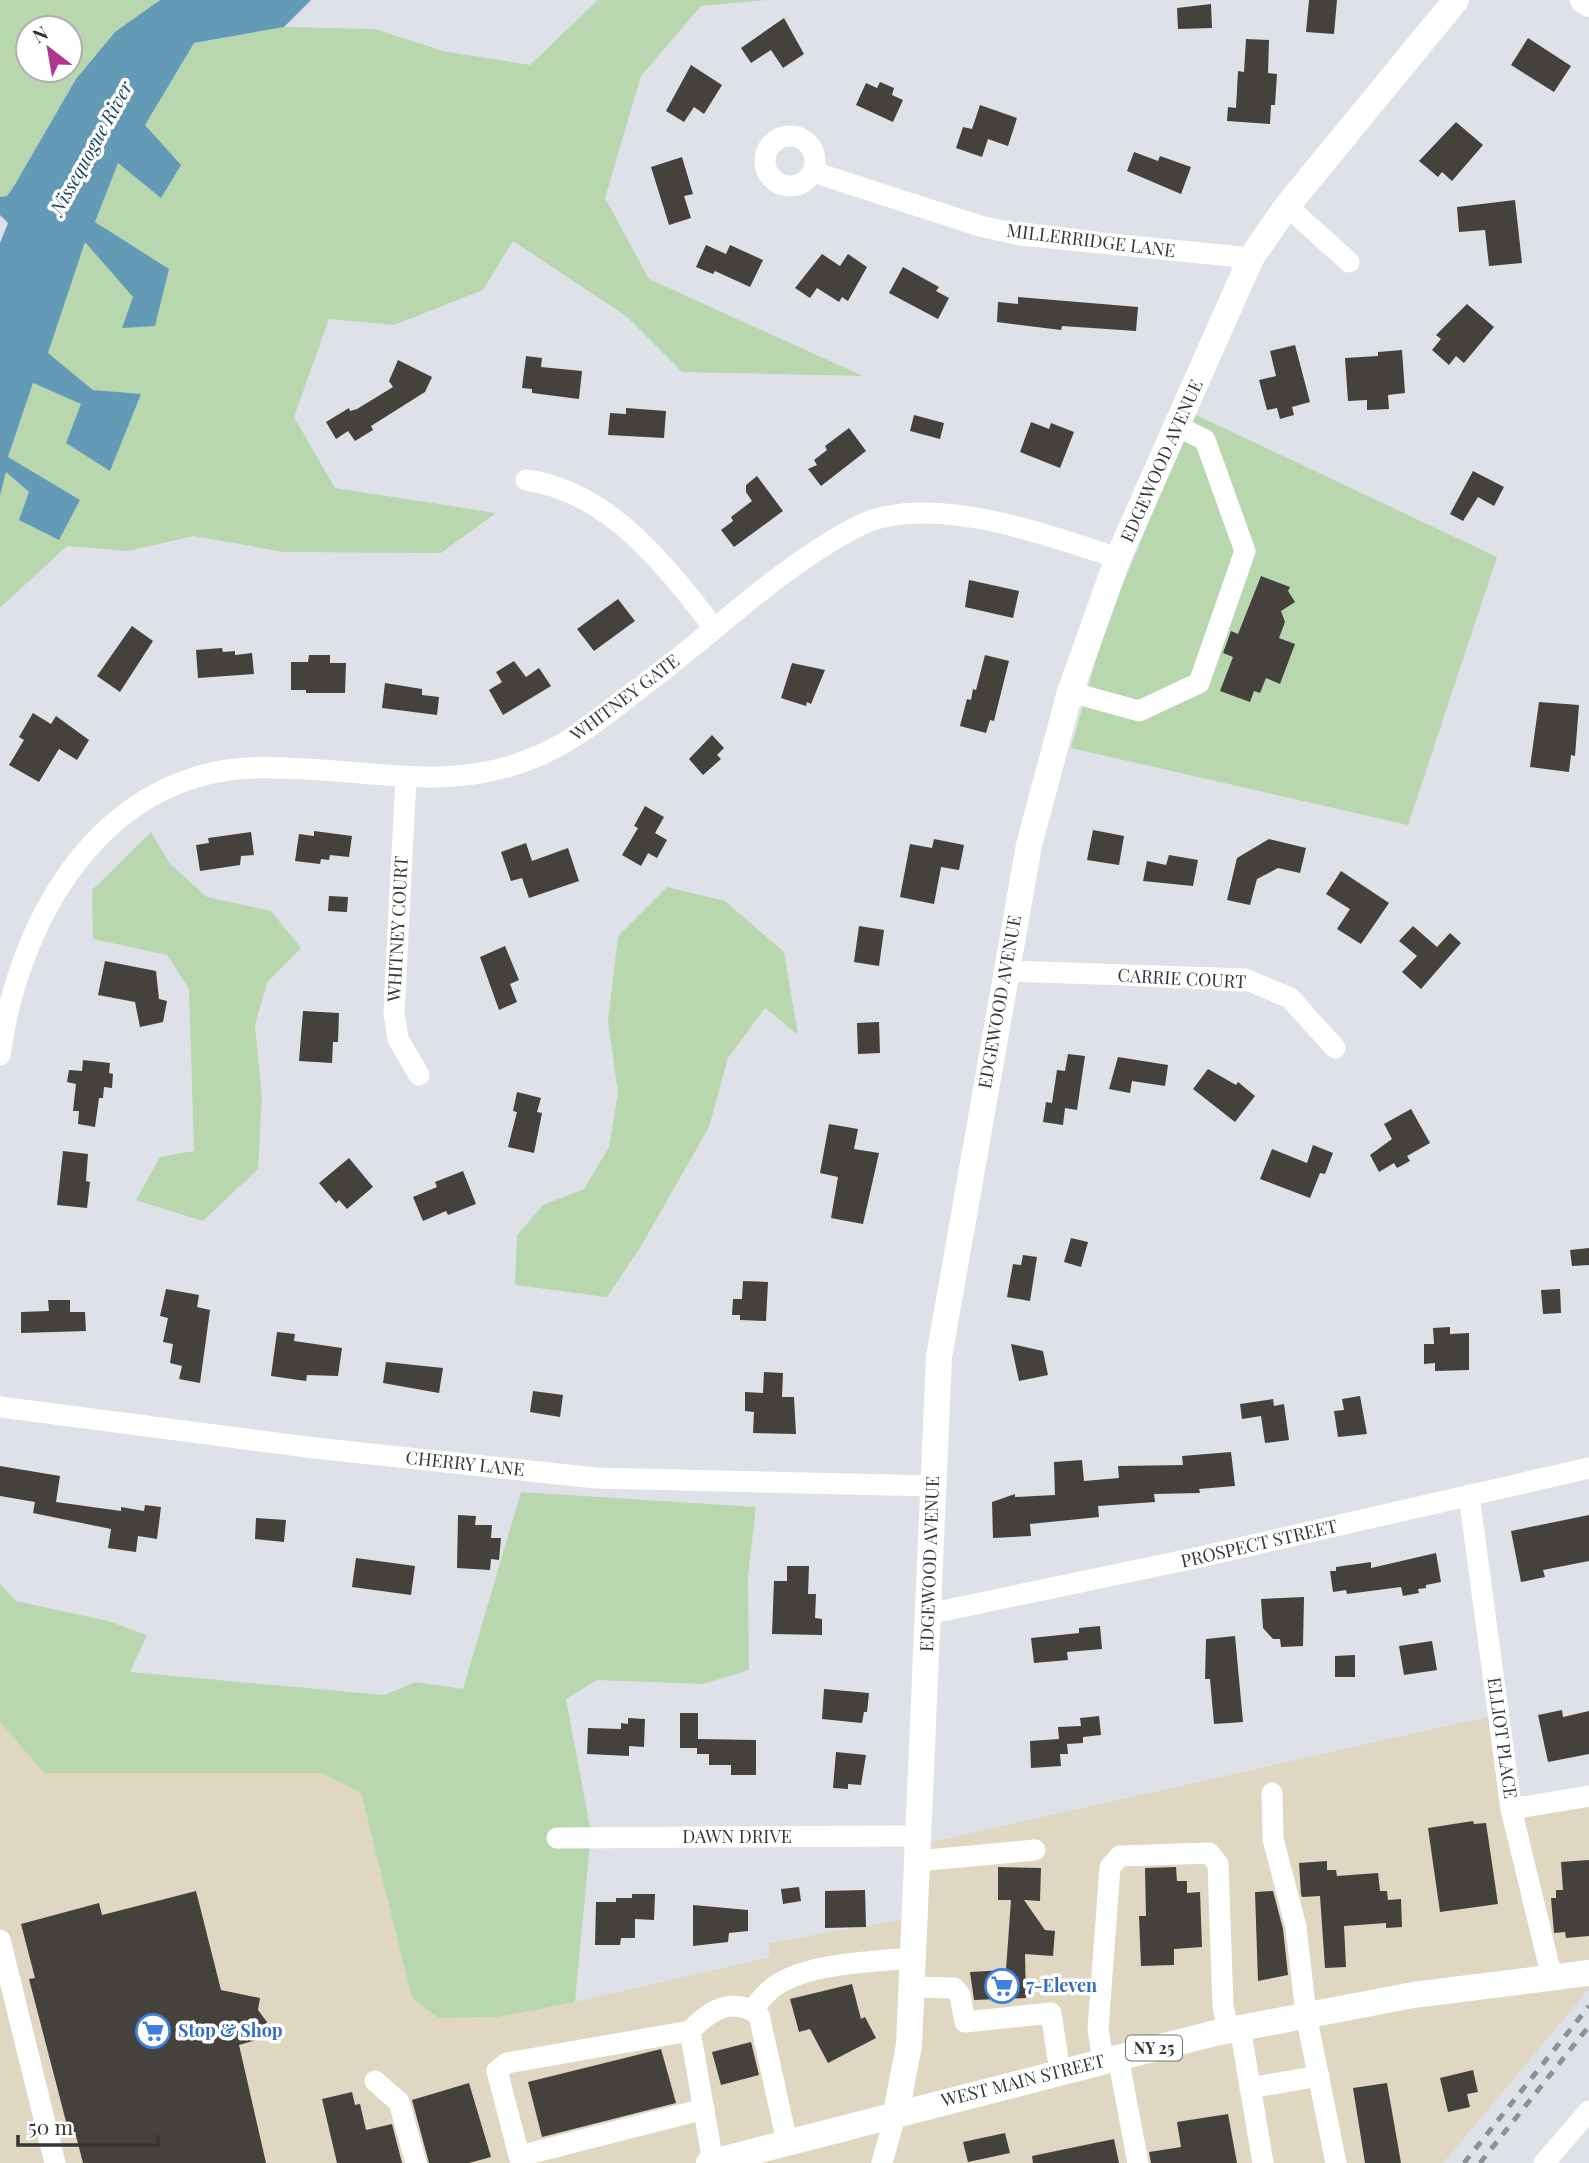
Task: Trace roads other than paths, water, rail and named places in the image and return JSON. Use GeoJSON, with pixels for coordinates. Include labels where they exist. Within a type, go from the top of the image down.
{"type":"FeatureCollection","features":[{"type":"Feature","properties":{"kind":"main road","name":"EDGEWOOD AVENUE"},"geometry":{"type":"LineString","coordinates":[[896,2113],[909,2045],[939,1357],[1029,845],[1070,692],[1118,558],[1251,258],[1287,206],[1456,0]]}},
{"type":"Feature","properties":{"kind":"main road"},"geometry":{"type":"LineString","coordinates":[[1583,0],[1589,4]]}},
{"type":"Feature","properties":{"kind":"main road","name":"WEST MAIN STREET"},"geometry":{"type":"LineString","coordinates":[[711,2162],[747,2158],[787,2142],[896,2113],[1234,2029],[1413,1995],[1589,1973]]}},
{"type":"Feature","properties":{"kind":"street","name":"MILLERRIDGE LANE"},"geometry":{"type":"LineString","coordinates":[[813,172],[980,226],[1020,235],[1251,258]]}},
{"type":"Feature","properties":{"kind":"street"},"geometry":{"type":"LineString","coordinates":[[1287,206],[1349,262]]}},
{"type":"Feature","properties":{"kind":"street"},"geometry":{"type":"LineString","coordinates":[[1070,692],[1139,711],[1199,683],[1245,551],[1205,440],[1177,426]]}},
{"type":"Feature","properties":{"kind":"street"},"geometry":{"type":"LineString","coordinates":[[526,480],[572,491],[632,534],[673,575],[714,628]]}},
{"type":"Feature","properties":{"kind":"street","name":"WHITNEY GATE"},"geometry":{"type":"LineString","coordinates":[[0,1055],[6,1014],[28,943],[55,889],[90,845],[135,807],[175,785],[229,769],[303,768],[406,777],[468,778],[527,761],[569,742],[671,665],[795,564],[841,535],[883,517],[940,513],[1037,532],[1118,558]]}},
{"type":"Feature","properties":{"kind":"street","name":"WHITNEY COURT"},"geometry":{"type":"LineString","coordinates":[[406,777],[394,1013],[398,1039],[419,1075]]}},
{"type":"Feature","properties":{"kind":"street","name":"CARRIE COURT"},"geometry":{"type":"LineString","coordinates":[[1005,971],[1245,979],[1290,998],[1335,1048]]}},
{"type":"Feature","properties":{"kind":"street","name":"CHERRY LANE"},"geometry":{"type":"LineString","coordinates":[[0,1407],[315,1448],[596,1478],[933,1486]]}},
{"type":"Feature","properties":{"kind":"street","name":"PROSPECT STREET"},"geometry":{"type":"LineString","coordinates":[[928,1614],[1200,1558],[1589,1468]]}},
{"type":"Feature","properties":{"kind":"street","name":"ELLIOT PLACE"},"geometry":{"type":"LineString","coordinates":[[1469,1496],[1511,1809],[1552,1978]]}},
{"type":"Feature","properties":{"kind":"street"},"geometry":{"type":"LineString","coordinates":[[1272,1793],[1273,1839],[1296,1927],[1306,2015],[1336,2163]]}},
{"type":"Feature","properties":{"kind":"street"},"geometry":{"type":"LineString","coordinates":[[1511,1809],[1589,1796]]}},
{"type":"Feature","properties":{"kind":"street","name":"DAWN DRIVE"},"geometry":{"type":"LineString","coordinates":[[557,1838],[1035,1850]]}},
{"type":"Feature","properties":{"kind":"street"},"geometry":{"type":"LineString","coordinates":[[1138,2163],[1111,2059],[1098,2029],[1110,1867],[1120,1856],[1209,1853],[1215,1857],[1218,1864],[1223,2006],[1234,2029],[1250,2088],[1263,2163]]}},
{"type":"Feature","properties":{"kind":"street"},"geometry":{"type":"LineString","coordinates":[[0,1940],[55,2163]]}},
{"type":"Feature","properties":{"kind":"street"},"geometry":{"type":"LineString","coordinates":[[752,2010],[773,1987],[790,1978],[829,1968],[913,1958]]}},
{"type":"Feature","properties":{"kind":"street"},"geometry":{"type":"LineString","coordinates":[[911,1987],[954,1987],[960,1995],[965,2022],[1051,2013],[1060,2072]]}},
{"type":"Feature","properties":{"kind":"street"},"geometry":{"type":"LineString","coordinates":[[704,2109],[520,2159],[497,2071],[507,2063],[690,2031],[705,2015],[720,2007],[733,2005],[752,2010],[759,2015],[787,2142]]}},
{"type":"Feature","properties":{"kind":"street"},"geometry":{"type":"LineString","coordinates":[[690,2031],[711,2162]]}},
{"type":"Feature","properties":{"kind":"street"},"geometry":{"type":"LineString","coordinates":[[1250,2088],[1318,2076]]}},
{"type":"Feature","properties":{"kind":"street"},"geometry":{"type":"LineString","coordinates":[[375,2081],[400,2102],[416,2163]]}},
{"type":"Feature","properties":{"kind":"street"},"geometry":{"type":"LineString","coordinates":[[1550,2160],[1589,2111]]}},
{"type":"Feature","properties":{"kind":"street"},"geometry":{"type":"LineString","coordinates":[[882,2163],[896,2113]]}},
{"type":"Feature","properties":{"kind":"water","name":"Nissequogue River"},"geometry":{"type":"Polygon","coordinates":[[[160,0],[311,0],[284,27],[194,43],[145,125],[181,165],[161,198],[118,163],[95,222],[169,269],[155,326],[122,328],[133,297],[85,242],[48,353],[93,390],[141,394],[110,471],[66,443],[81,404],[33,383],[8,457],[80,500],[59,540],[19,520],[29,492],[6,472],[0,496],[0,243],[8,223],[0,215],[0,197],[7,196],[14,186],[73,84],[84,84],[84,69],[115,32],[160,0]]]}},
{"type":"Feature","properties":{"kind":"railway"},"geometry":{"type":"LineString","coordinates":[[1464,2163],[1589,2006]]}},
{"type":"Feature","properties":{"kind":"railway"},"geometry":{"type":"LineString","coordinates":[[1480,2163],[1589,2026]]}},
{"type":"Feature","properties":{"kind":"place","name":"7-Eleven"},"geometry":{"type":"Point","coordinates":[1002,1986]}},
{"type":"Feature","properties":{"kind":"place","name":"Stop & Shop"},"geometry":{"type":"Point","coordinates":[153,2031]}}]}
